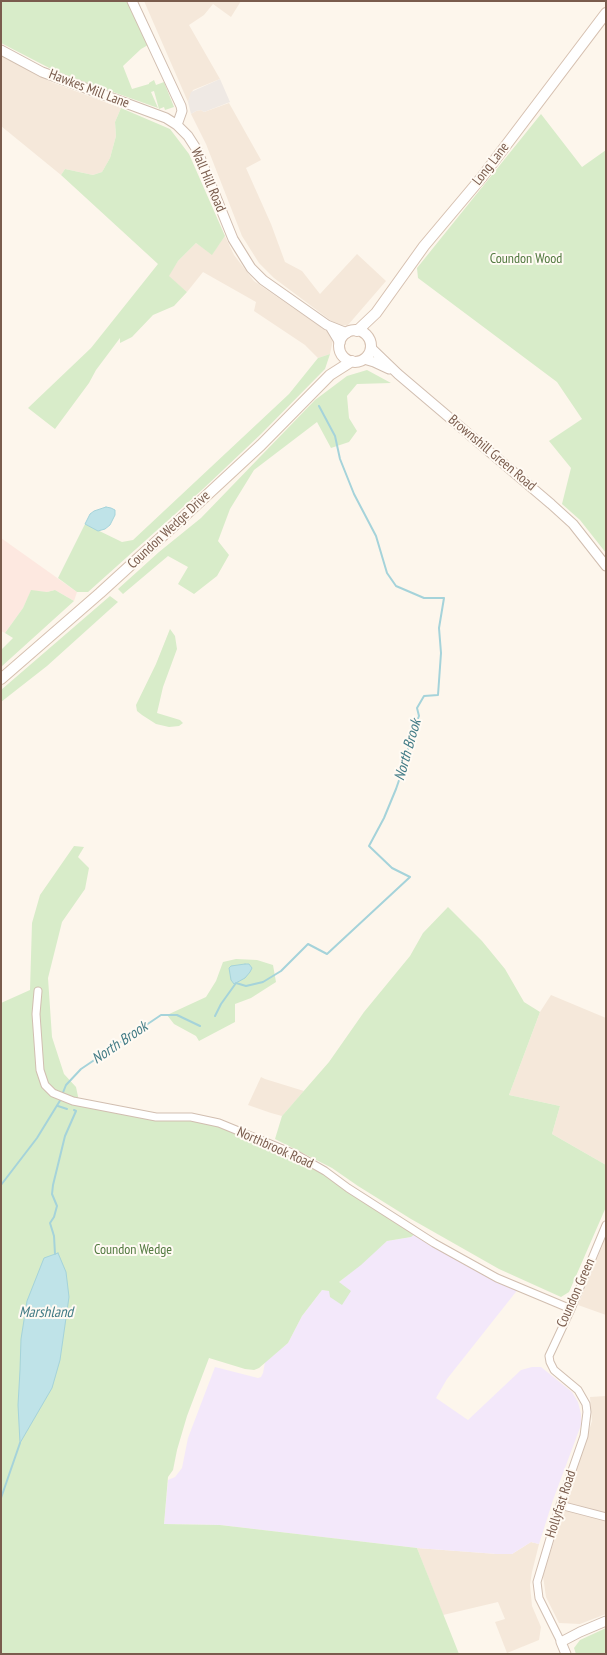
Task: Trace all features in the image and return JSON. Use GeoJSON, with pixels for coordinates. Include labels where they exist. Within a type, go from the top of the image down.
{"type":"FeatureCollection","features":[{"type":"Feature","properties":{"kind":"main road","name":"Long Lane"},"geometry":{"type":"LineString","coordinates":[[352,332],[376,313],[424,246],[482,177],[606,13]]}},
{"type":"Feature","properties":{"kind":"main road","name":"Long Lane"},"geometry":{"type":"LineString","coordinates":[[370,343],[376,313]]}},
{"type":"Feature","properties":{"kind":"main road"},"geometry":{"type":"LineString","coordinates":[[352,332],[362,332],[370,343],[369,353],[364,359],[352,361],[344,356],[340,347],[343,336],[352,332]]}},
{"type":"Feature","properties":{"kind":"main road","name":"Coundon Wedge Drive"},"geometry":{"type":"LineString","coordinates":[[330,376],[338,359],[340,347]]}},
{"type":"Feature","properties":{"kind":"main road","name":"Coundon Wedge Drive"},"geometry":{"type":"LineString","coordinates":[[1,679],[179,521],[261,445],[330,376],[352,361]]}},
{"type":"Feature","properties":{"kind":"street"},"geometry":{"type":"LineString","coordinates":[[132,1],[181,106],[182,110],[178,125]]}},
{"type":"Feature","properties":{"kind":"street","name":"Hawkes Mill Lane"},"geometry":{"type":"LineString","coordinates":[[1,50],[42,72],[166,118],[178,125]]}},
{"type":"Feature","properties":{"kind":"street","name":"Wall Hill Road"},"geometry":{"type":"LineString","coordinates":[[178,125],[197,150],[232,239],[251,268],[263,280],[331,328],[352,332]]}},
{"type":"Feature","properties":{"kind":"street","name":"Wall Hill Road"},"geometry":{"type":"LineString","coordinates":[[331,328],[340,347]]}},
{"type":"Feature","properties":{"kind":"street","name":"Brownshill Green Road"},"geometry":{"type":"LineString","coordinates":[[370,343],[398,374],[551,504],[572,524],[606,566]]}},
{"type":"Feature","properties":{"kind":"street"},"geometry":{"type":"LineString","coordinates":[[364,359],[398,374]]}},
{"type":"Feature","properties":{"kind":"street","name":"Northbrook Road"},"geometry":{"type":"LineString","coordinates":[[38,991],[36,1014],[40,1070],[46,1085],[53,1093],[73,1100],[156,1117],[191,1117],[219,1123],[289,1152],[325,1171],[348,1188],[434,1243],[497,1278],[571,1309]]}},
{"type":"Feature","properties":{"kind":"street","name":"Coundon Green"},"geometry":{"type":"LineString","coordinates":[[550,1362],[550,1351],[571,1309],[606,1225]]}},
{"type":"Feature","properties":{"kind":"street","name":"Hollyfast Road"},"geometry":{"type":"LineString","coordinates":[[550,1362],[554,1370],[578,1390],[586,1404],[587,1412],[584,1436],[560,1505],[537,1582],[539,1598],[566,1654]]}},
{"type":"Feature","properties":{"kind":"street"},"geometry":{"type":"LineString","coordinates":[[560,1505],[606,1517]]}},
{"type":"Feature","properties":{"kind":"street"},"geometry":{"type":"LineString","coordinates":[[561,1642],[606,1621]]}},
{"type":"Feature","properties":{"kind":"shaded area"},"geometry":{"type":"Polygon","coordinates":[[[144,1],[241,1],[231,17],[213,4],[204,15],[189,25],[220,79],[193,90],[188,102],[144,1]]]}},
{"type":"Feature","properties":{"kind":"shaded area"},"geometry":{"type":"Polygon","coordinates":[[[1,56],[51,82],[121,108],[115,122],[116,136],[110,158],[102,172],[93,175],[65,169],[61,175],[1,126],[1,56]]]}},
{"type":"Feature","properties":{"kind":"shaded area"},"geometry":{"type":"Polygon","coordinates":[[[220,79],[230,102],[204,112],[201,110],[191,114],[188,102],[191,92],[220,79]]]}},
{"type":"Feature","properties":{"kind":"shaded area"},"geometry":{"type":"Polygon","coordinates":[[[229,103],[261,160],[246,168],[271,224],[285,262],[302,271],[320,294],[357,254],[386,281],[348,325],[340,326],[334,323],[274,278],[259,263],[242,236],[206,144],[191,114],[201,110],[204,112],[229,103]]]}},
{"type":"Feature","properties":{"kind":"shaded area"},"geometry":{"type":"Polygon","coordinates":[[[225,236],[234,255],[254,281],[331,334],[333,340],[330,354],[318,358],[305,345],[254,311],[256,302],[203,272],[187,292],[168,276],[178,261],[196,243],[212,254],[225,236]]]}},
{"type":"Feature","properties":{"kind":"shaded area"},"geometry":{"type":"Polygon","coordinates":[[[1,538],[77,592],[74,601],[55,590],[47,592],[31,591],[23,608],[5,633],[1,631],[1,538]]]}},
{"type":"Feature","properties":{"kind":"shaded area"},"geometry":{"type":"Polygon","coordinates":[[[551,995],[606,1018],[606,1165],[552,1134],[560,1106],[509,1095],[540,1012],[551,995]]]}},
{"type":"Feature","properties":{"kind":"shaded area"},"geometry":{"type":"Polygon","coordinates":[[[261,1077],[304,1091],[282,1116],[271,1113],[248,1105],[261,1077]]]}},
{"type":"Feature","properties":{"kind":"shaded area"},"geometry":{"type":"Polygon","coordinates":[[[415,1234],[519,1288],[447,1379],[436,1398],[468,1420],[521,1370],[541,1367],[572,1392],[578,1402],[581,1425],[539,1544],[531,1542],[512,1554],[497,1554],[417,1548],[220,1525],[164,1524],[168,1480],[175,1477],[182,1468],[188,1438],[215,1367],[258,1378],[261,1377],[265,1362],[288,1343],[302,1316],[322,1290],[329,1291],[387,1241],[411,1237],[415,1234]]]}},
{"type":"Feature","properties":{"kind":"shaded area"},"geometry":{"type":"Polygon","coordinates":[[[606,1236],[606,1315],[578,1305],[606,1236]]]}},
{"type":"Feature","properties":{"kind":"shaded area"},"geometry":{"type":"Polygon","coordinates":[[[606,1396],[606,1614],[580,1624],[559,1623],[546,1597],[543,1576],[592,1421],[590,1397],[606,1396]]]}},
{"type":"Feature","properties":{"kind":"shaded area"},"geometry":{"type":"Polygon","coordinates":[[[531,1542],[539,1544],[530,1585],[532,1606],[541,1627],[539,1640],[507,1653],[495,1622],[505,1619],[498,1602],[443,1615],[417,1548],[512,1554],[531,1542]]]}},
{"type":"Feature","properties":{"kind":"green space"},"geometry":{"type":"Polygon","coordinates":[[[1,1],[127,1],[148,45],[123,66],[132,89],[149,84],[154,80],[156,85],[164,82],[174,107],[165,110],[164,107],[159,109],[154,91],[151,92],[158,108],[57,72],[1,43],[1,1]]]}},
{"type":"Feature","properties":{"kind":"green space"},"geometry":{"type":"Polygon","coordinates":[[[121,108],[170,129],[189,154],[225,236],[212,255],[196,243],[178,261],[169,276],[187,292],[174,306],[153,315],[132,337],[120,343],[120,338],[55,429],[28,408],[91,348],[158,264],[61,175],[65,169],[93,175],[102,172],[110,158],[116,136],[115,122],[121,108]]]}},
{"type":"Feature","properties":{"kind":"green space","name":"Coundon Wood"},"geometry":{"type":"Polygon","coordinates":[[[541,114],[582,167],[606,150],[606,553],[580,520],[562,504],[571,468],[549,441],[582,419],[557,382],[418,278],[417,268],[541,114]]]}},
{"type":"Feature","properties":{"kind":"green space"},"geometry":{"type":"Polygon","coordinates":[[[330,354],[325,369],[261,434],[88,592],[77,592],[58,578],[85,524],[122,542],[133,540],[289,394],[318,358],[330,354]]]}},
{"type":"Feature","properties":{"kind":"green space"},"geometry":{"type":"Polygon","coordinates":[[[367,370],[391,383],[357,384],[347,396],[349,418],[357,431],[349,442],[331,448],[317,422],[254,470],[230,509],[218,541],[229,555],[217,576],[194,594],[178,584],[188,567],[168,556],[123,594],[118,589],[201,518],[315,400],[347,376],[367,370]]]}},
{"type":"Feature","properties":{"kind":"green space"},"geometry":{"type":"Polygon","coordinates":[[[31,590],[47,592],[55,590],[74,601],[1,667],[1,650],[13,638],[5,633],[23,608],[31,590]]]}},
{"type":"Feature","properties":{"kind":"green space"},"geometry":{"type":"Polygon","coordinates":[[[110,596],[118,602],[47,666],[1,702],[1,690],[110,596]]]}},
{"type":"Feature","properties":{"kind":"green space"},"geometry":{"type":"Polygon","coordinates":[[[170,629],[175,636],[177,649],[163,687],[157,713],[180,720],[183,723],[179,726],[169,727],[156,724],[142,715],[137,711],[136,705],[156,664],[170,629]]]}},
{"type":"Feature","properties":{"kind":"green space","name":"Coundon Wedge"},"geometry":{"type":"Polygon","coordinates":[[[74,846],[84,847],[78,857],[89,868],[85,889],[62,922],[48,978],[52,1037],[64,1074],[76,1087],[80,1106],[156,1121],[191,1121],[219,1127],[296,1159],[323,1174],[415,1234],[411,1237],[387,1241],[339,1282],[351,1291],[342,1305],[330,1297],[329,1291],[322,1290],[302,1316],[288,1343],[259,1368],[254,1370],[245,1369],[209,1358],[187,1416],[173,1470],[168,1477],[164,1524],[220,1525],[417,1548],[459,1654],[1,1654],[1,1003],[30,990],[32,923],[40,895],[74,846]]]}},
{"type":"Feature","properties":{"kind":"green space"},"geometry":{"type":"Polygon","coordinates":[[[448,907],[482,941],[505,969],[524,1002],[540,1012],[509,1095],[560,1106],[552,1134],[606,1165],[606,1207],[569,1292],[561,1297],[499,1269],[411,1219],[332,1168],[275,1139],[282,1116],[329,1062],[364,1012],[410,956],[423,933],[448,907]]]}},
{"type":"Feature","properties":{"kind":"green space"},"geometry":{"type":"Polygon","coordinates":[[[236,959],[257,960],[273,965],[276,982],[251,998],[235,1004],[235,1022],[199,1041],[196,1036],[174,1024],[167,1015],[206,997],[216,981],[223,962],[236,959]]]}},
{"type":"Feature","properties":{"kind":"green space"},"geometry":{"type":"Polygon","coordinates":[[[606,1628],[606,1654],[576,1654],[574,1648],[580,1640],[606,1628]]]}},
{"type":"Feature","properties":{"kind":"water"},"geometry":{"type":"Polygon","coordinates":[[[106,507],[115,510],[115,515],[110,525],[98,531],[85,524],[90,514],[106,507]]]}},
{"type":"Feature","properties":{"kind":"water"},"geometry":{"type":"Polygon","coordinates":[[[249,964],[252,968],[250,972],[245,978],[234,984],[231,980],[229,968],[249,964]]]}},
{"type":"Feature","properties":{"kind":"water","name":"Marshland"},"geometry":{"type":"Polygon","coordinates":[[[58,1253],[66,1272],[69,1297],[60,1360],[52,1388],[20,1443],[18,1405],[21,1339],[27,1301],[44,1258],[58,1253]]]}},
{"type":"Feature","properties":{"kind":"waterway","name":"North Brook"},"geometry":{"type":"LineString","coordinates":[[215,1016],[236,983],[246,986],[263,982],[281,971],[308,944],[327,954],[410,877],[392,868],[369,846],[384,818],[396,789],[406,760],[410,739],[419,716],[417,708],[424,696],[438,695],[441,653],[439,628],[444,598],[424,598],[396,586],[387,573],[376,536],[354,494],[340,459],[335,436],[319,406]]}},
{"type":"Feature","properties":{"kind":"waterway","name":"North Brook"},"geometry":{"type":"LineString","coordinates":[[62,1095],[66,1085],[81,1069],[161,1015],[177,1015],[200,1026]]}},
{"type":"Feature","properties":{"kind":"waterway","name":"North Brook"},"geometry":{"type":"LineString","coordinates":[[1,1185],[37,1138],[61,1099]]}},
{"type":"Feature","properties":{"kind":"waterway","name":"North Brook"},"geometry":{"type":"LineString","coordinates":[[58,1106],[67,1109]]}},
{"type":"Feature","properties":{"kind":"waterway","name":"North Brook"},"geometry":{"type":"LineString","coordinates":[[55,1254],[54,1236],[50,1223],[57,1206],[52,1194],[53,1185],[65,1136],[76,1111],[74,1110]]}},
{"type":"Feature","properties":{"kind":"waterway","name":"North Brook"},"geometry":{"type":"LineString","coordinates":[[1,1498],[20,1443]]}}]}
